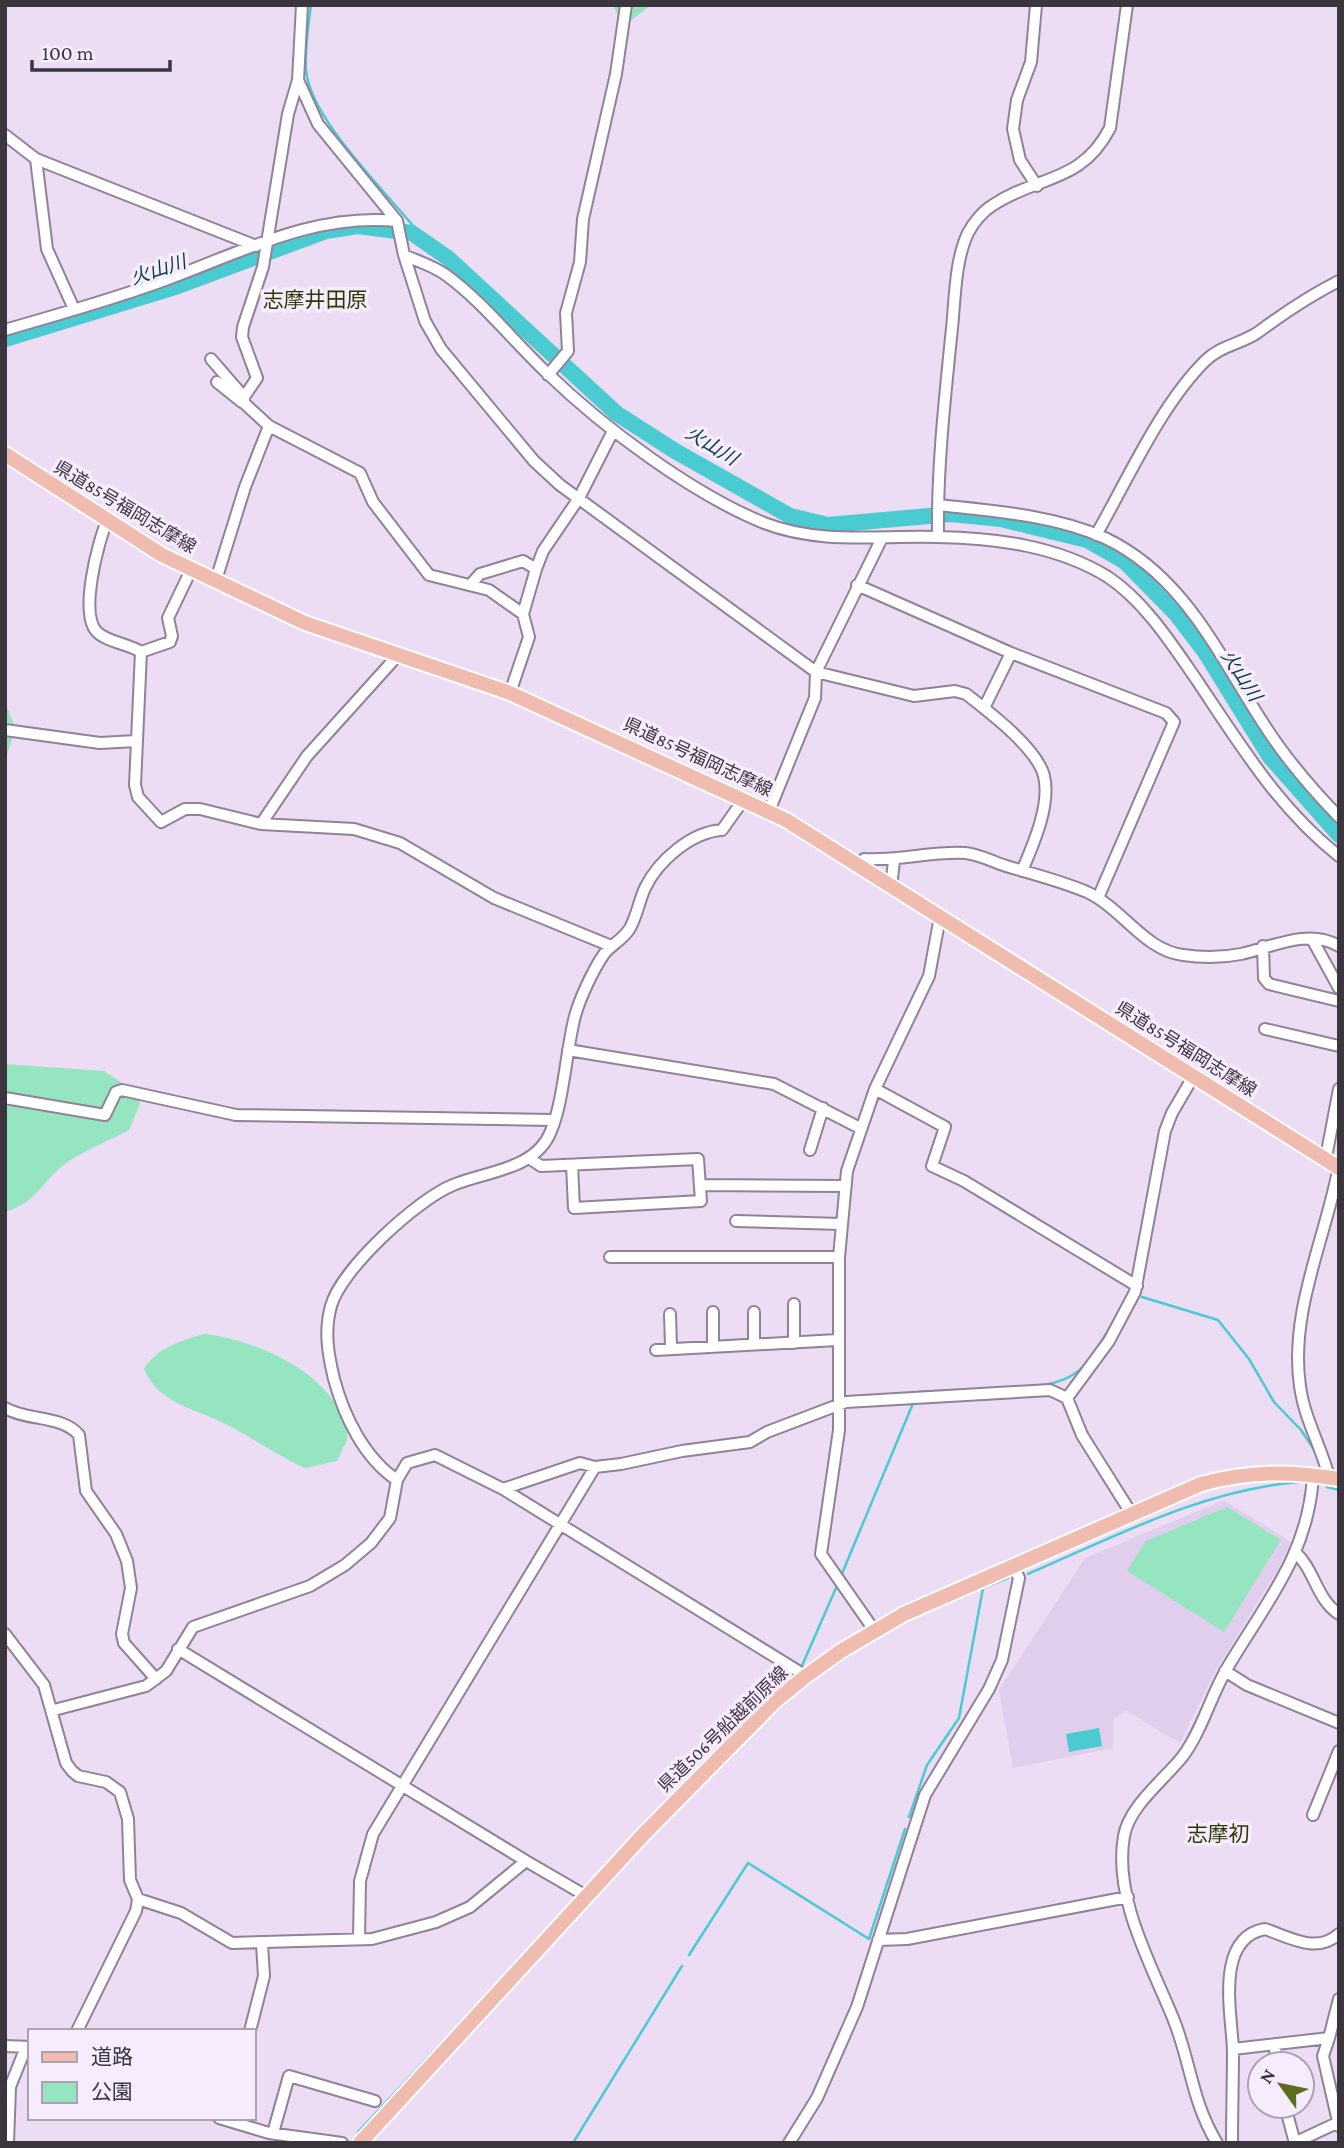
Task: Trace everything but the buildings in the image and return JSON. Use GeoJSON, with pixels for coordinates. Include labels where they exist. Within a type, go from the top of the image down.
{"type":"FeatureCollection","features":[{"type":"Feature","properties":{"kind":"main road","name":"県道85号福岡志摩線"},"geometry":{"type":"LineString","coordinates":[[5,454],[107,521],[191,569],[305,623],[510,693],[769,811],[1339,1167]]}},
{"type":"Feature","properties":{"kind":"main road","name":"県道506号船越前原線"},"geometry":{"type":"LineString","coordinates":[[360,2143],[642,1836],[775,1701],[800,1672],[874,1630],[948,1593],[1201,1484],[1231,1476],[1276,1471],[1334,1478]]}},
{"type":"Feature","properties":{"kind":"street"},"geometry":{"type":"LineString","coordinates":[[244,400],[257,378],[244,346],[243,327],[263,267],[288,114],[299,80],[302,5]]}},
{"type":"Feature","properties":{"kind":"street"},"geometry":{"type":"LineString","coordinates":[[550,372],[568,351],[566,313],[580,262],[583,219],[617,74],[626,5]]}},
{"type":"Feature","properties":{"kind":"street"},"geometry":{"type":"LineString","coordinates":[[1036,5],[1031,62],[1017,100],[1013,129],[1020,160],[1037,186]]}},
{"type":"Feature","properties":{"kind":"street"},"geometry":{"type":"LineString","coordinates":[[938,537],[938,507],[955,295],[967,235],[993,205],[1084,163],[1110,128],[1127,5]]}},
{"type":"Feature","properties":{"kind":"street"},"geometry":{"type":"LineString","coordinates":[[299,80],[318,124],[397,222],[404,255],[425,321],[441,349],[534,461],[560,485],[816,672],[914,696],[955,691],[966,694],[1031,752],[1045,779],[1040,832],[1022,871]]}},
{"type":"Feature","properties":{"kind":"street"},"geometry":{"type":"LineString","coordinates":[[5,135],[36,159],[256,246]]}},
{"type":"Feature","properties":{"kind":"street"},"geometry":{"type":"LineString","coordinates":[[36,159],[47,249],[74,309]]}},
{"type":"Feature","properties":{"kind":"street"},"geometry":{"type":"LineString","coordinates":[[5,330],[165,280],[268,241],[328,222],[367,218],[397,222]]}},
{"type":"Feature","properties":{"kind":"street"},"geometry":{"type":"LineString","coordinates":[[404,255],[446,275],[612,430],[704,491],[764,523],[821,538],[938,537],[995,541],[1042,550],[1093,569],[1119,586],[1147,613],[1285,807],[1339,856]]}},
{"type":"Feature","properties":{"kind":"street"},"geometry":{"type":"LineString","coordinates":[[1096,535],[1158,426],[1204,362],[1225,347],[1256,334],[1287,309],[1339,281]]}},
{"type":"Feature","properties":{"kind":"street"},"geometry":{"type":"LineString","coordinates":[[211,359],[269,426],[359,473],[373,502],[429,575],[472,583],[489,590],[523,614]]}},
{"type":"Feature","properties":{"kind":"street"},"geometry":{"type":"LineString","coordinates":[[217,382],[244,400]]}},
{"type":"Feature","properties":{"kind":"street"},"geometry":{"type":"LineString","coordinates":[[216,580],[245,486],[269,426]]}},
{"type":"Feature","properties":{"kind":"street"},"geometry":{"type":"LineString","coordinates":[[510,693],[529,637],[523,614],[536,569],[543,551],[579,498],[612,430]]}},
{"type":"Feature","properties":{"kind":"street"},"geometry":{"type":"LineString","coordinates":[[938,507],[1006,513],[1096,535],[1139,558],[1175,589],[1214,642],[1281,750],[1339,817]]}},
{"type":"Feature","properties":{"kind":"street"},"geometry":{"type":"LineString","coordinates":[[107,521],[98,541],[93,573],[90,604],[94,629],[99,635],[127,643],[142,652]]}},
{"type":"Feature","properties":{"kind":"street"},"geometry":{"type":"LineString","coordinates":[[769,811],[815,698],[816,672],[882,538]]}},
{"type":"Feature","properties":{"kind":"street"},"geometry":{"type":"LineString","coordinates":[[472,583],[480,574],[523,561],[536,569]]}},
{"type":"Feature","properties":{"kind":"street"},"geometry":{"type":"LineString","coordinates":[[142,652],[170,642],[172,635],[168,618],[191,569]]}},
{"type":"Feature","properties":{"kind":"street"},"geometry":{"type":"LineString","coordinates":[[858,585],[1011,653],[1166,713],[1174,722],[1098,898]]}},
{"type":"Feature","properties":{"kind":"street"},"geometry":{"type":"LineString","coordinates":[[142,652],[135,785],[138,797],[161,821],[185,809],[200,809],[261,824],[354,828],[390,839],[494,898],[611,946]]}},
{"type":"Feature","properties":{"kind":"street"},"geometry":{"type":"LineString","coordinates":[[984,708],[1011,653]]}},
{"type":"Feature","properties":{"kind":"street"},"geometry":{"type":"LineString","coordinates":[[261,824],[307,756],[399,654]]}},
{"type":"Feature","properties":{"kind":"street"},"geometry":{"type":"LineString","coordinates":[[5,730],[100,743],[136,741]]}},
{"type":"Feature","properties":{"kind":"street"},"geometry":{"type":"LineString","coordinates":[[397,1480],[384,1472],[356,1434],[346,1413],[326,1346],[331,1306],[372,1247],[415,1209],[450,1185],[512,1167],[529,1158],[551,1131],[576,1014],[604,955],[631,927],[645,889],[655,873],[685,843],[713,831],[722,831],[744,799]]}},
{"type":"Feature","properties":{"kind":"street"},"geometry":{"type":"LineString","coordinates":[[860,866],[864,859],[894,860],[966,853],[1098,898],[1122,914],[1151,944],[1164,952],[1207,959],[1263,946],[1312,939],[1330,941],[1339,946]]}},
{"type":"Feature","properties":{"kind":"street"},"geometry":{"type":"LineString","coordinates":[[891,887],[894,860]]}},
{"type":"Feature","properties":{"kind":"street"},"geometry":{"type":"LineString","coordinates":[[874,1630],[821,1554],[841,1405],[837,1340],[842,1224],[852,1151],[875,1089],[929,976],[940,917]]}},
{"type":"Feature","properties":{"kind":"street"},"geometry":{"type":"LineString","coordinates":[[1312,939],[1339,988]]}},
{"type":"Feature","properties":{"kind":"street"},"geometry":{"type":"LineString","coordinates":[[1263,946],[1264,978],[1269,984],[1339,1001]]}},
{"type":"Feature","properties":{"kind":"street"},"geometry":{"type":"LineString","coordinates":[[1265,1029],[1339,1046]]}},
{"type":"Feature","properties":{"kind":"street"},"geometry":{"type":"LineString","coordinates":[[568,1050],[774,1084],[860,1128]]}},
{"type":"Feature","properties":{"kind":"street"},"geometry":{"type":"LineString","coordinates":[[1067,1398],[1109,1341],[1137,1286],[1165,1131],[1193,1077]]}},
{"type":"Feature","properties":{"kind":"street"},"geometry":{"type":"LineString","coordinates":[[875,1089],[944,1127],[932,1166],[964,1181],[1137,1286]]}},
{"type":"Feature","properties":{"kind":"street"},"geometry":{"type":"LineString","coordinates":[[1323,1157],[1327,1152],[1339,1089]]}},
{"type":"Feature","properties":{"kind":"street"},"geometry":{"type":"LineString","coordinates":[[5,1098],[105,1115],[116,1092],[122,1090],[236,1115],[553,1120]]}},
{"type":"Feature","properties":{"kind":"street"},"geometry":{"type":"LineString","coordinates":[[810,1150],[823,1108]]}},
{"type":"Feature","properties":{"kind":"street"},"geometry":{"type":"LineString","coordinates":[[529,1158],[541,1166],[698,1159],[701,1201],[573,1208],[572,1165]]}},
{"type":"Feature","properties":{"kind":"street"},"geometry":{"type":"LineString","coordinates":[[1334,1478],[1304,1405],[1298,1365],[1301,1321],[1339,1167]]}},
{"type":"Feature","properties":{"kind":"street"},"geometry":{"type":"LineString","coordinates":[[700,1185],[846,1186]]}},
{"type":"Feature","properties":{"kind":"street"},"geometry":{"type":"LineString","coordinates":[[736,1221],[842,1224]]}},
{"type":"Feature","properties":{"kind":"street"},"geometry":{"type":"LineString","coordinates":[[610,1257],[839,1257]]}},
{"type":"Feature","properties":{"kind":"street"},"geometry":{"type":"LineString","coordinates":[[794,1304],[794,1343]]}},
{"type":"Feature","properties":{"kind":"street"},"geometry":{"type":"LineString","coordinates":[[713,1312],[713,1345]]}},
{"type":"Feature","properties":{"kind":"street"},"geometry":{"type":"LineString","coordinates":[[754,1312],[754,1344]]}},
{"type":"Feature","properties":{"kind":"street"},"geometry":{"type":"LineString","coordinates":[[670,1314],[671,1347]]}},
{"type":"Feature","properties":{"kind":"street"},"geometry":{"type":"LineString","coordinates":[[656,1350],[671,1347],[837,1340]]}},
{"type":"Feature","properties":{"kind":"street"},"geometry":{"type":"LineString","coordinates":[[503,1489],[580,1463],[595,1467],[750,1442],[768,1432],[841,1405],[896,1398],[1050,1390],[1067,1398],[1082,1435],[1131,1513]]}},
{"type":"Feature","properties":{"kind":"street"},"geometry":{"type":"LineString","coordinates":[[5,1408],[23,1416],[67,1426],[79,1435],[86,1491],[116,1534],[127,1561],[131,1588],[122,1634],[124,1643],[156,1679]]}},
{"type":"Feature","properties":{"kind":"street"},"geometry":{"type":"LineString","coordinates":[[54,1710],[130,1692],[166,1671],[193,1626],[310,1586],[345,1565],[370,1543],[390,1518],[397,1480],[407,1463],[435,1455],[503,1489],[800,1672]]}},
{"type":"Feature","properties":{"kind":"street"},"geometry":{"type":"LineString","coordinates":[[359,1939],[360,1881],[367,1850],[595,1467]]}},
{"type":"Feature","properties":{"kind":"street"},"geometry":{"type":"LineString","coordinates":[[1217,2143],[1197,2103],[1179,2032],[1146,1953],[1128,1897],[1122,1863],[1126,1828],[1184,1755],[1225,1671],[1281,1583],[1308,1520],[1313,1475]]}},
{"type":"Feature","properties":{"kind":"street"},"geometry":{"type":"LineString","coordinates":[[1295,1552],[1307,1562],[1325,1603],[1339,1614]]}},
{"type":"Feature","properties":{"kind":"street"},"geometry":{"type":"LineString","coordinates":[[789,2143],[811,2108],[857,2007],[925,1795],[989,1689],[1002,1660],[1019,1578],[1013,1565]]}},
{"type":"Feature","properties":{"kind":"street"},"geometry":{"type":"LineString","coordinates":[[5,1633],[44,1685],[54,1710],[66,1763],[78,1776],[106,1782],[120,1792],[128,1819],[130,1880],[138,1899],[130,1925],[78,2029]]}},
{"type":"Feature","properties":{"kind":"street"},"geometry":{"type":"LineString","coordinates":[[178,1649],[588,1897]]}},
{"type":"Feature","properties":{"kind":"street"},"geometry":{"type":"LineString","coordinates":[[1225,1671],[1247,1685],[1339,1723]]}},
{"type":"Feature","properties":{"kind":"street"},"geometry":{"type":"LineString","coordinates":[[1313,1815],[1339,1751]]}},
{"type":"Feature","properties":{"kind":"street"},"geometry":{"type":"LineString","coordinates":[[138,1899],[181,1913],[232,1943],[359,1939],[398,1935],[470,1907],[526,1861]]}},
{"type":"Feature","properties":{"kind":"street"},"geometry":{"type":"LineString","coordinates":[[878,1940],[907,1939],[1128,1897]]}},
{"type":"Feature","properties":{"kind":"street"},"geometry":{"type":"LineString","coordinates":[[1232,2143],[1233,2049],[1228,1989],[1231,1968],[1246,1937],[1265,1929],[1315,1946],[1328,1943],[1338,1935]]}},
{"type":"Feature","properties":{"kind":"street"},"geometry":{"type":"LineString","coordinates":[[251,2029],[264,1976],[262,1944]]}},
{"type":"Feature","properties":{"kind":"street"},"geometry":{"type":"LineString","coordinates":[[1288,2120],[1294,2142],[1338,2123],[1323,2056],[1339,1999]]}},
{"type":"Feature","properties":{"kind":"street"},"geometry":{"type":"LineString","coordinates":[[1233,2049],[1329,2038]]}},
{"type":"Feature","properties":{"kind":"street"},"geometry":{"type":"LineString","coordinates":[[1275,2044],[1275,2050]]}},
{"type":"Feature","properties":{"kind":"street"},"geometry":{"type":"LineString","coordinates":[[5,2046],[28,2047],[9,2087],[8,2143]]}},
{"type":"Feature","properties":{"kind":"street"},"geometry":{"type":"LineString","coordinates":[[273,2133],[289,2076],[375,2101]]}},
{"type":"Feature","properties":{"kind":"street"},"geometry":{"type":"LineString","coordinates":[[226,2120],[273,2133],[342,2143]]}},
{"type":"Feature","properties":{"kind":"shaded area"},"geometry":{"type":"Polygon","coordinates":[[[1224,1500],[1291,1542],[1278,1569],[1215,1672],[1180,1743],[1126,1711],[1113,1719],[1113,1748],[1013,1768],[999,1690],[1085,1558],[1224,1500]]]}},
{"type":"Feature","properties":{"kind":"green space"},"geometry":{"type":"Polygon","coordinates":[[[613,5],[651,5],[629,22],[620,20],[613,5]]]}},
{"type":"Feature","properties":{"kind":"green space"},"geometry":{"type":"Polygon","coordinates":[[[5,703],[16,729],[5,759],[5,703]]]}},
{"type":"Feature","properties":{"kind":"green space"},"geometry":{"type":"Polygon","coordinates":[[[5,1064],[104,1071],[138,1094],[140,1104],[129,1130],[69,1161],[60,1167],[34,1196],[5,1212],[5,1064]]]}},
{"type":"Feature","properties":{"kind":"green space"},"geometry":{"type":"Polygon","coordinates":[[[204,1334],[235,1340],[268,1352],[298,1367],[322,1387],[348,1422],[347,1440],[337,1461],[305,1468],[228,1425],[180,1404],[159,1391],[144,1369],[149,1361],[170,1346],[204,1334]]]}},
{"type":"Feature","properties":{"kind":"green space"},"geometry":{"type":"Polygon","coordinates":[[[1227,1507],[1281,1540],[1224,1632],[1127,1571],[1146,1541],[1227,1507]]]}},
{"type":"Feature","properties":{"kind":"water"},"geometry":{"type":"Polygon","coordinates":[[[1099,1728],[1102,1746],[1069,1752],[1066,1734],[1099,1728]]]}},
{"type":"Feature","properties":{"kind":"waterway"},"geometry":{"type":"LineString","coordinates":[[311,5],[306,61],[311,90],[337,136],[427,243]]}},
{"type":"Feature","properties":{"kind":"waterway","name":"火山川"},"geometry":{"type":"LineString","coordinates":[[5,339],[175,287],[326,231],[358,226],[412,233],[448,258],[616,413],[675,451],[790,516],[828,525],[951,514],[1001,519],[1087,540],[1124,561],[1176,614],[1205,652],[1270,757],[1339,835]]}},
{"type":"Feature","properties":{"kind":"waterway"},"geometry":{"type":"LineString","coordinates":[[1142,1297],[1218,1320],[1249,1359],[1274,1402],[1301,1430],[1315,1451]]}},
{"type":"Feature","properties":{"kind":"waterway"},"geometry":{"type":"LineString","coordinates":[[1043,1385],[1069,1377],[1086,1364],[1113,1323]]}},
{"type":"Feature","properties":{"kind":"waterway"},"geometry":{"type":"LineString","coordinates":[[918,1392],[998,1388]]}},
{"type":"Feature","properties":{"kind":"waterway"},"geometry":{"type":"LineString","coordinates":[[841,1576],[914,1401]]}},
{"type":"Feature","properties":{"kind":"waterway"},"geometry":{"type":"LineString","coordinates":[[1028,1574],[1127,1530],[1194,1505],[1229,1494],[1299,1482]]}},
{"type":"Feature","properties":{"kind":"waterway"},"geometry":{"type":"LineString","coordinates":[[1327,1487],[1339,1490]]}},
{"type":"Feature","properties":{"kind":"waterway"},"geometry":{"type":"LineString","coordinates":[[909,1817],[927,1765],[959,1718],[983,1588],[1008,1578]]}},
{"type":"Feature","properties":{"kind":"waterway"},"geometry":{"type":"LineString","coordinates":[[801,1668],[836,1588]]}},
{"type":"Feature","properties":{"kind":"waterway"},"geometry":{"type":"LineString","coordinates":[[781,1688],[796,1673]]}},
{"type":"Feature","properties":{"kind":"waterway"},"geometry":{"type":"LineString","coordinates":[[689,1955],[748,1863],[869,1939],[905,1829]]}},
{"type":"Feature","properties":{"kind":"waterway"},"geometry":{"type":"LineString","coordinates":[[358,2132],[533,1945]]}},
{"type":"Feature","properties":{"kind":"waterway"},"geometry":{"type":"LineString","coordinates":[[573,2143],[682,1966]]}},
{"type":"Feature","properties":{"kind":"district","name":"志摩井田原"},"geometry":{"type":"Point","coordinates":[315,300]}},
{"type":"Feature","properties":{"kind":"district","name":"志摩初"},"geometry":{"type":"Point","coordinates":[1218,1834]}}]}
